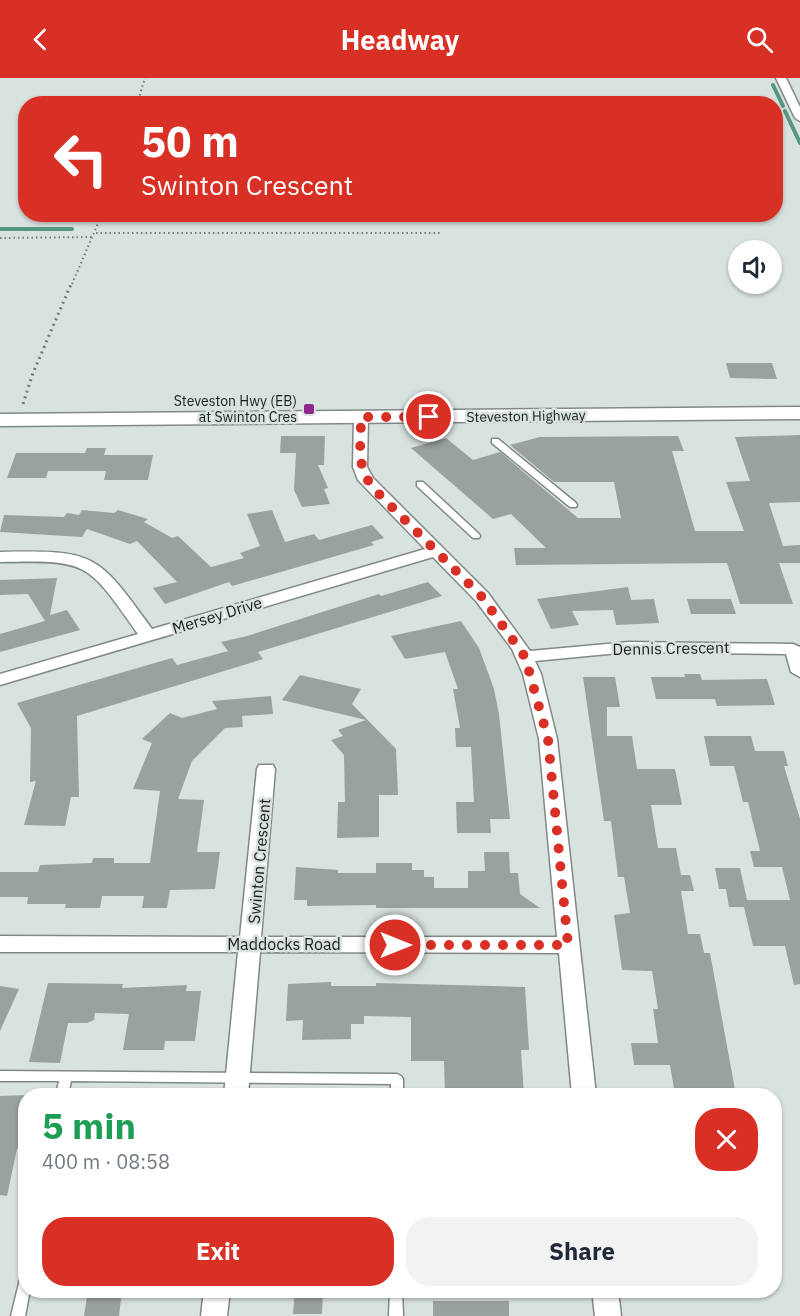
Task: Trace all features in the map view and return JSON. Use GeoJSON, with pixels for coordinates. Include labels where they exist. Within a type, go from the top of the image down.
{"type":"FeatureCollection","features":[{"type":"Feature","properties":{"kind":"main road","name":"Steveston Highway"},"geometry":{"type":"LineString","coordinates":[[10,419],[800,412]]}},
{"type":"Feature","properties":{"kind":"street"},"geometry":{"type":"LineString","coordinates":[[781,78],[800,118]]}},
{"type":"Feature","properties":{"kind":"street"},"geometry":{"type":"LineString","coordinates":[[361,417],[360,467],[366,480],[482,597],[525,657],[548,739],[583,1088]]}},
{"type":"Feature","properties":{"kind":"street","name":"Mersey Drive"},"geometry":{"type":"LineString","coordinates":[[0,680],[435,551]]}},
{"type":"Feature","properties":{"kind":"street"},"geometry":{"type":"LineString","coordinates":[[0,557],[66,558],[86,564],[111,585],[148,636]]}},
{"type":"Feature","properties":{"kind":"street","name":"Dennis Crescent"},"geometry":{"type":"LineString","coordinates":[[525,657],[629,647],[793,649],[800,672]]}},
{"type":"Feature","properties":{"kind":"street","name":"Swinton Crescent"},"geometry":{"type":"LineString","coordinates":[[237,1087],[252,944],[266,769]]}},
{"type":"Feature","properties":{"kind":"street","name":"Maddocks Road"},"geometry":{"type":"LineString","coordinates":[[0,944],[568,945]]}},
{"type":"Feature","properties":{"kind":"street"},"geometry":{"type":"LineString","coordinates":[[214,1316],[216,1298]]}},
{"type":"Feature","properties":{"kind":"street"},"geometry":{"type":"LineString","coordinates":[[606,1298],[608,1316]]}},
{"type":"Feature","properties":{"kind":"lane"},"geometry":{"type":"LineString","coordinates":[[495,441],[573,505]]}},
{"type":"Feature","properties":{"kind":"lane"},"geometry":{"type":"LineString","coordinates":[[420,484],[476,536]]}},
{"type":"Feature","properties":{"kind":"lane"},"geometry":{"type":"LineString","coordinates":[[0,1076],[66,1076],[237,1087],[398,1079],[397,1088]]}},
{"type":"Feature","properties":{"kind":"lane"},"geometry":{"type":"LineString","coordinates":[[63,1088],[66,1076]]}},
{"type":"Feature","properties":{"kind":"lane"},"geometry":{"type":"LineString","coordinates":[[18,1316],[22,1298]]}},
{"type":"Feature","properties":{"kind":"lane"},"geometry":{"type":"LineString","coordinates":[[396,1298],[396,1316]]}},
{"type":"Feature","properties":{"kind":"path"},"geometry":{"type":"LineString","coordinates":[[139,96],[145,78]]}},
{"type":"Feature","properties":{"kind":"path"},"geometry":{"type":"LineString","coordinates":[[10,419],[33,373],[99,222]]}},
{"type":"Feature","properties":{"kind":"path"},"geometry":{"type":"LineString","coordinates":[[0,238],[95,235],[440,233]]}},
{"type":"Feature","properties":{"kind":"building"},"geometry":{"type":"Polygon","coordinates":[[[726,363],[772,363],[777,379],[730,378],[726,363]]]}},
{"type":"Feature","properties":{"kind":"building"},"geometry":{"type":"Polygon","coordinates":[[[800,435],[800,502],[769,503],[783,546],[800,545],[800,563],[779,563],[793,604],[740,604],[727,563],[516,565],[514,548],[546,548],[511,514],[493,519],[411,448],[446,438],[473,460],[500,452],[578,518],[621,518],[614,482],[554,482],[510,445],[540,437],[678,436],[684,451],[672,451],[695,531],[744,531],[726,482],[750,481],[735,437],[800,435]]]}},
{"type":"Feature","properties":{"kind":"building"},"geometry":{"type":"Polygon","coordinates":[[[281,436],[325,436],[324,465],[318,465],[328,488],[324,489],[330,504],[302,507],[294,490],[296,453],[280,453],[281,436]]]}},
{"type":"Feature","properties":{"kind":"building"},"geometry":{"type":"Polygon","coordinates":[[[87,448],[106,448],[104,455],[153,455],[148,480],[104,480],[106,471],[48,471],[46,478],[7,478],[16,453],[85,453],[87,448]]]}},
{"type":"Feature","properties":{"kind":"building"},"geometry":{"type":"Polygon","coordinates":[[[82,510],[114,513],[118,510],[148,519],[144,522],[172,538],[178,536],[211,567],[244,558],[240,553],[260,546],[247,514],[272,510],[285,542],[314,534],[319,540],[372,525],[384,538],[371,542],[374,545],[232,586],[229,582],[165,604],[153,588],[177,582],[137,541],[130,544],[87,529],[82,537],[0,532],[4,515],[64,517],[67,513],[79,515],[82,510]]]}},
{"type":"Feature","properties":{"kind":"building"},"geometry":{"type":"Polygon","coordinates":[[[57,578],[50,615],[67,610],[80,630],[0,652],[0,634],[45,621],[28,594],[0,595],[0,580],[57,578]]]}},
{"type":"Feature","properties":{"kind":"building"},"geometry":{"type":"Polygon","coordinates":[[[428,582],[442,596],[258,652],[263,659],[77,716],[79,797],[71,797],[65,826],[24,825],[36,781],[30,782],[31,728],[17,703],[172,658],[177,665],[228,651],[221,642],[247,636],[379,594],[381,596],[428,582]]]}},
{"type":"Feature","properties":{"kind":"building"},"geometry":{"type":"Polygon","coordinates":[[[628,587],[631,600],[654,599],[659,623],[616,625],[613,610],[572,611],[579,625],[551,629],[537,599],[628,587]]]}},
{"type":"Feature","properties":{"kind":"building"},"geometry":{"type":"Polygon","coordinates":[[[687,599],[731,599],[736,614],[691,614],[687,599]]]}},
{"type":"Feature","properties":{"kind":"building"},"geometry":{"type":"Polygon","coordinates":[[[461,621],[479,648],[494,689],[499,714],[510,819],[490,819],[491,833],[457,833],[456,802],[474,802],[471,747],[456,747],[455,728],[460,728],[453,689],[458,689],[445,652],[405,659],[391,636],[461,621]]]}},
{"type":"Feature","properties":{"kind":"building"},"geometry":{"type":"Polygon","coordinates":[[[684,674],[700,674],[702,680],[767,679],[775,705],[717,706],[715,699],[656,699],[651,677],[685,677],[684,674]]]}},
{"type":"Feature","properties":{"kind":"building"},"geometry":{"type":"Polygon","coordinates":[[[300,675],[361,689],[352,704],[396,749],[398,795],[379,795],[379,837],[337,838],[338,802],[345,802],[344,755],[331,740],[343,736],[338,730],[366,720],[282,700],[300,675]]]}},
{"type":"Feature","properties":{"kind":"building"},"geometry":{"type":"Polygon","coordinates":[[[583,677],[615,677],[620,707],[607,707],[607,736],[632,736],[637,769],[675,769],[682,805],[651,805],[658,848],[676,848],[681,875],[690,875],[694,891],[681,891],[688,934],[700,934],[704,953],[710,953],[735,1088],[674,1088],[670,1065],[634,1065],[631,1043],[658,1043],[653,1009],[658,1009],[652,971],[622,970],[614,915],[630,913],[624,877],[618,877],[611,821],[604,821],[583,677]]]}},
{"type":"Feature","properties":{"kind":"building"},"geometry":{"type":"Polygon","coordinates":[[[271,696],[273,714],[242,716],[243,727],[225,728],[192,761],[178,799],[204,800],[197,852],[220,852],[215,889],[170,890],[167,908],[142,908],[144,896],[102,896],[100,908],[65,908],[66,904],[27,904],[28,897],[0,897],[0,872],[38,872],[40,865],[92,863],[93,858],[114,858],[114,863],[150,863],[160,791],[133,789],[152,743],[142,739],[170,713],[182,718],[217,709],[212,701],[271,696]]]}},
{"type":"Feature","properties":{"kind":"building"},"geometry":{"type":"Polygon","coordinates":[[[704,736],[751,736],[755,751],[784,751],[788,766],[784,766],[800,819],[800,984],[794,985],[785,946],[753,946],[744,907],[729,907],[726,889],[719,889],[715,868],[740,868],[747,900],[790,900],[782,867],[754,867],[750,851],[760,851],[748,802],[743,802],[734,766],[710,766],[704,736]]]}},
{"type":"Feature","properties":{"kind":"building"},"geometry":{"type":"Polygon","coordinates":[[[484,852],[509,852],[510,873],[518,873],[520,894],[540,908],[307,906],[307,900],[294,900],[296,867],[338,870],[338,873],[376,873],[376,863],[412,863],[412,870],[424,870],[424,877],[434,877],[434,888],[468,888],[468,871],[485,871],[484,852]]]}},
{"type":"Feature","properties":{"kind":"building"},"geometry":{"type":"Polygon","coordinates":[[[331,982],[331,986],[376,986],[376,983],[525,987],[529,1050],[521,1050],[524,1088],[445,1088],[444,1061],[411,1061],[411,1017],[364,1016],[364,1024],[351,1024],[351,1039],[302,1040],[303,1020],[286,1021],[288,984],[331,982]]]}},
{"type":"Feature","properties":{"kind":"building"},"geometry":{"type":"Polygon","coordinates":[[[48,983],[123,984],[122,988],[187,985],[186,991],[201,991],[195,1041],[165,1041],[164,1050],[123,1050],[129,1014],[95,1013],[94,1020],[87,1023],[68,1023],[60,1063],[29,1062],[48,983]]]}},
{"type":"Feature","properties":{"kind":"building"},"geometry":{"type":"Polygon","coordinates":[[[0,986],[19,989],[0,1031],[0,986]]]}},
{"type":"Feature","properties":{"kind":"building"},"geometry":{"type":"Polygon","coordinates":[[[18,1095],[18,1149],[7,1196],[0,1195],[0,1096],[18,1095]]]}},
{"type":"Feature","properties":{"kind":"building"},"geometry":{"type":"Polygon","coordinates":[[[87,1298],[121,1298],[119,1316],[84,1316],[87,1298]]]}},
{"type":"Feature","properties":{"kind":"building"},"geometry":{"type":"Polygon","coordinates":[[[294,1298],[323,1298],[322,1314],[293,1314],[294,1298]]]}},
{"type":"Feature","properties":{"kind":"building"},"geometry":{"type":"Polygon","coordinates":[[[433,1301],[509,1301],[509,1316],[433,1316],[433,1301]]]}},
{"type":"Feature","properties":{"kind":"waterway"},"geometry":{"type":"LineString","coordinates":[[773,85],[778,96]]}},
{"type":"Feature","properties":{"kind":"waterway"},"geometry":{"type":"LineString","coordinates":[[785,111],[800,143]]}},
{"type":"Feature","properties":{"kind":"waterway"},"geometry":{"type":"LineString","coordinates":[[0,229],[72,229]]}},
{"type":"Feature","properties":{"kind":"place","name":"Steveston Hwy (EB) at Swinton Cres"},"geometry":{"type":"Point","coordinates":[309,409]}},
{"type":"Feature","properties":{"kind":"route"},"geometry":{"type":"LineString","coordinates":[[395,945],[568,945],[548,739],[532,674],[525,657],[482,597],[376,491],[366,480],[360,467],[361,417],[429,417]]}}]}
